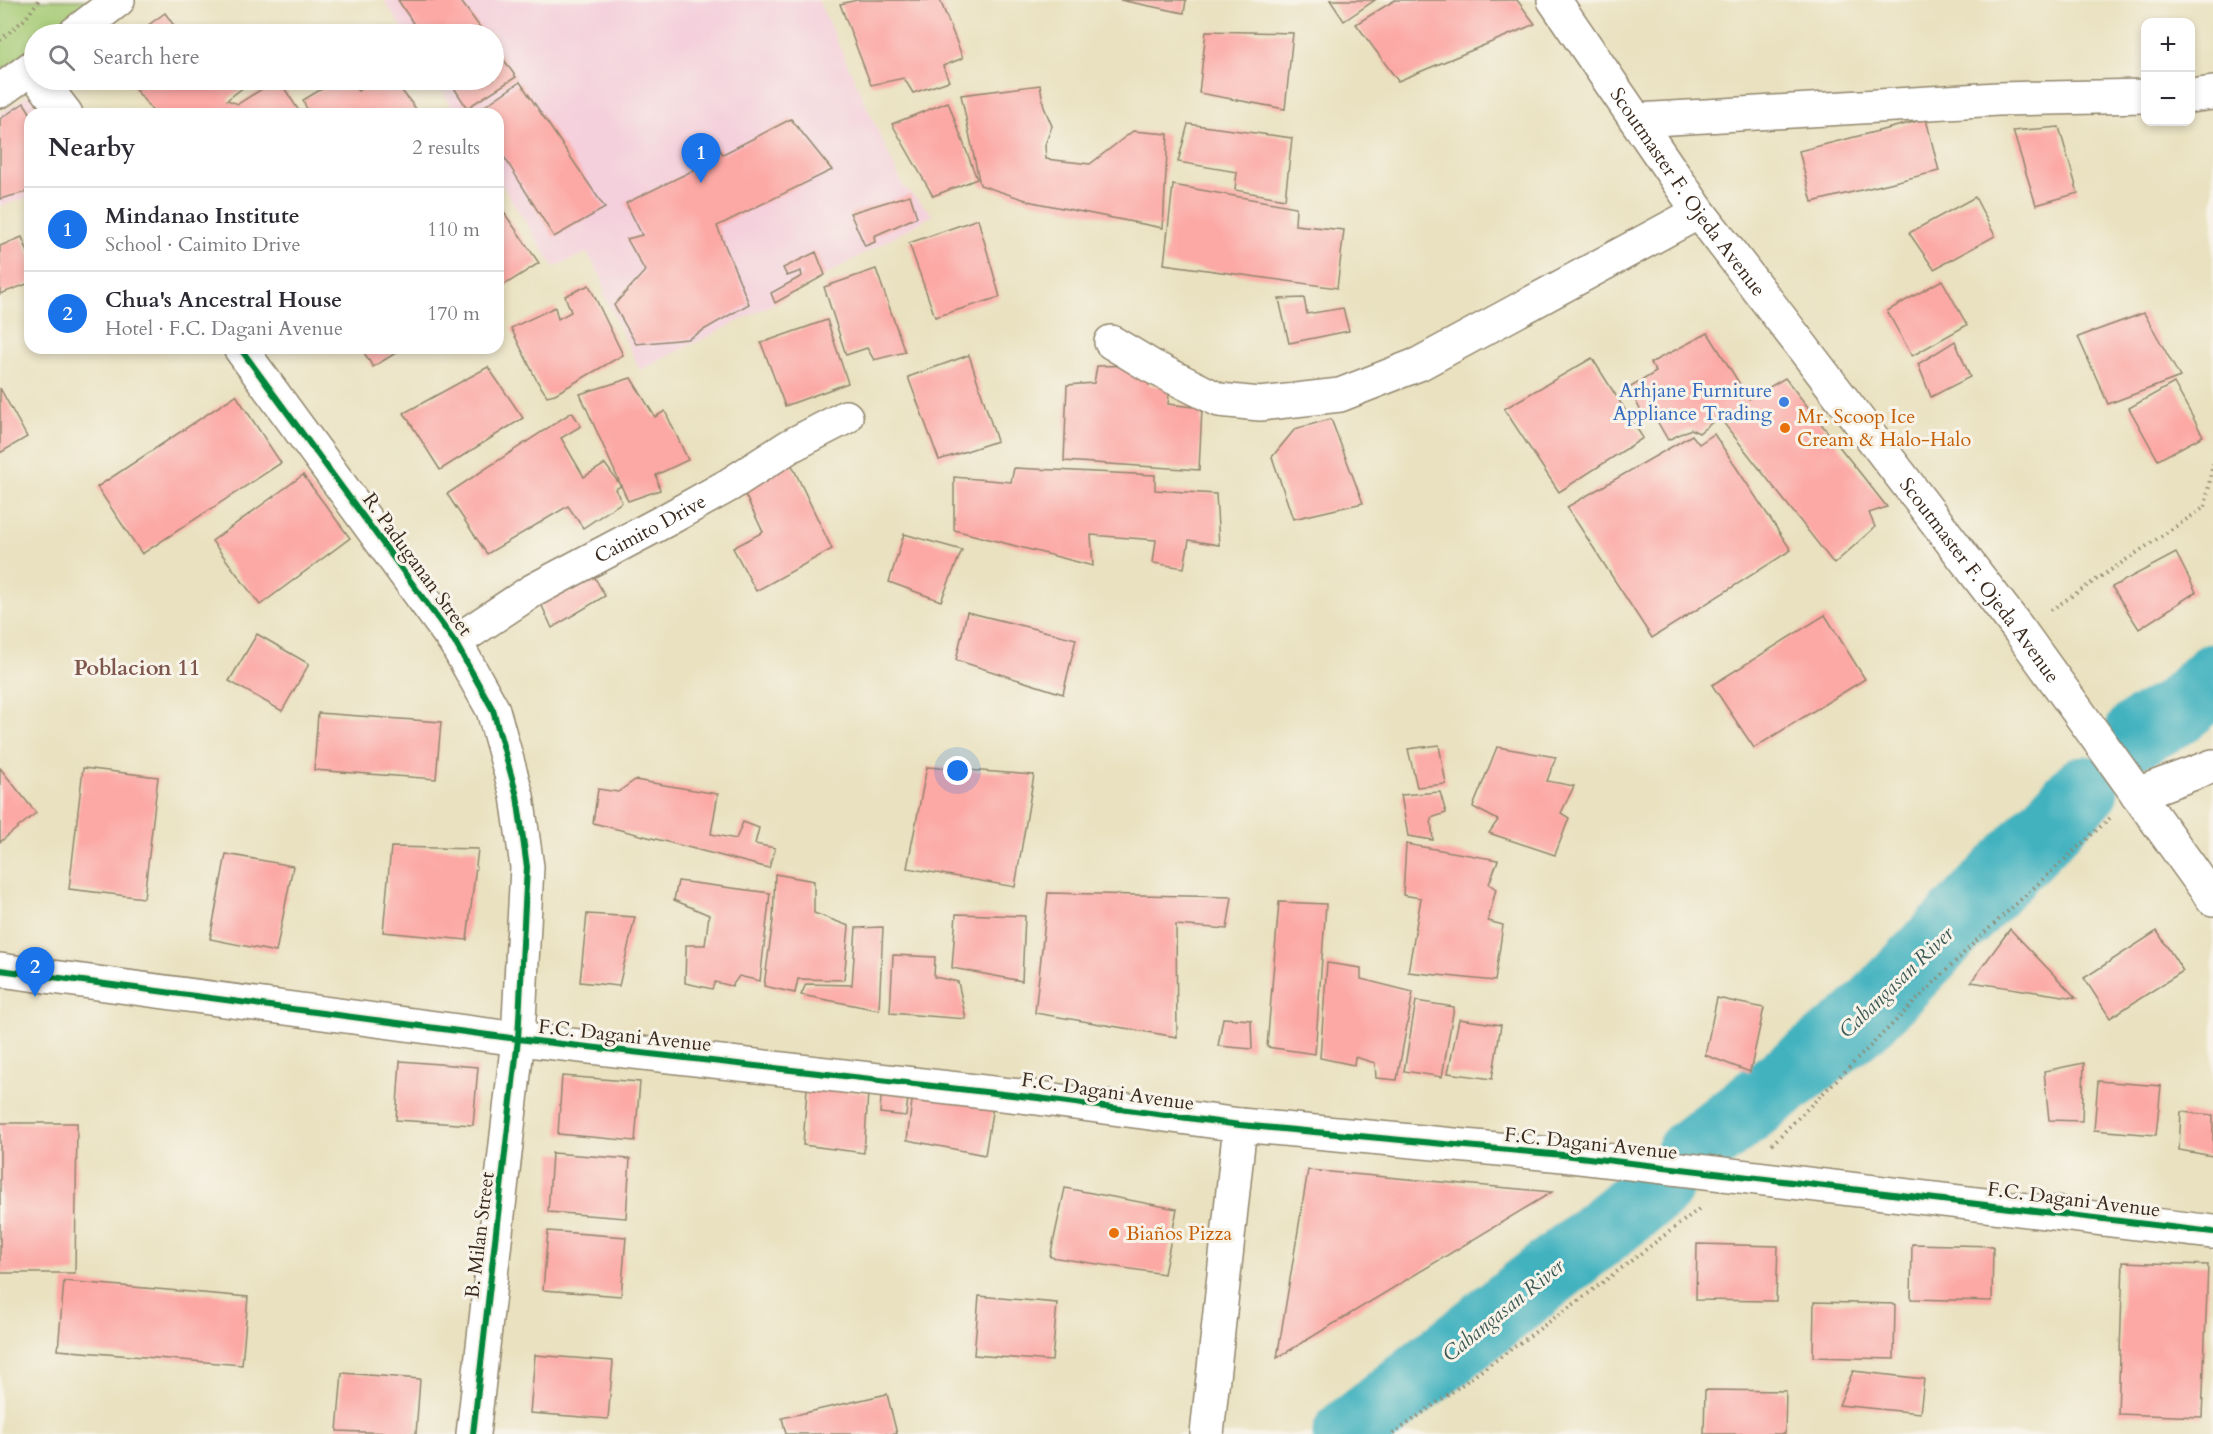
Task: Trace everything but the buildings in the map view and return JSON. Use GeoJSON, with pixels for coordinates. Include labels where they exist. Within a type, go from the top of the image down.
{"type":"FeatureCollection","features":[{"type":"Feature","properties":{"kind":"main road"},"geometry":{"type":"LineString","coordinates":[[87,24],[118,0]]}},
{"type":"Feature","properties":{"kind":"main road","name":"Scoutmaster F. Ojeda Avenue"},"geometry":{"type":"LineString","coordinates":[[1554,0],[1699,212],[2020,631],[2213,899]]}},
{"type":"Feature","properties":{"kind":"main road"},"geometry":{"type":"LineString","coordinates":[[0,91],[24,78]]}},
{"type":"Feature","properties":{"kind":"main road"},"geometry":{"type":"LineString","coordinates":[[48,90],[62,108]]}},
{"type":"Feature","properties":{"kind":"main road"},"geometry":{"type":"LineString","coordinates":[[2195,95],[2213,93]]}},
{"type":"Feature","properties":{"kind":"main road"},"geometry":{"type":"LineString","coordinates":[[1637,120],[1998,99],[2141,96]]}},
{"type":"Feature","properties":{"kind":"main road"},"geometry":{"type":"LineString","coordinates":[[1111,342],[1151,366],[1219,400],[1260,404],[1340,395],[1419,364],[1699,212]]}},
{"type":"Feature","properties":{"kind":"main road","name":"R. Paduganan Street"},"geometry":{"type":"LineString","coordinates":[[244,354],[455,642],[493,710],[517,796],[527,867],[518,1039]]}},
{"type":"Feature","properties":{"kind":"main road","name":"Caimito Drive"},"geometry":{"type":"LineString","coordinates":[[455,642],[532,591],[688,508],[790,446],[846,417]]}},
{"type":"Feature","properties":{"kind":"main road"},"geometry":{"type":"LineString","coordinates":[[2137,794],[2213,766]]}},
{"type":"Feature","properties":{"kind":"main road","name":"F.C. Dagani Avenue"},"geometry":{"type":"LineString","coordinates":[[0,970],[518,1039],[1038,1098],[1240,1125],[1563,1155],[2213,1232]]}},
{"type":"Feature","properties":{"kind":"main road","name":"B. Milan Street"},"geometry":{"type":"LineString","coordinates":[[472,1434],[518,1039]]}},
{"type":"Feature","properties":{"kind":"main road"},"geometry":{"type":"LineString","coordinates":[[1208,1434],[1240,1125]]}},
{"type":"Feature","properties":{"kind":"path"},"geometry":{"type":"LineString","coordinates":[[0,40],[26,18],[39,0]]}},
{"type":"Feature","properties":{"kind":"path"},"geometry":{"type":"LineString","coordinates":[[2020,631],[2205,507],[2213,463]]}},
{"type":"Feature","properties":{"kind":"path"},"geometry":{"type":"LineString","coordinates":[[1393,1434],[1581,1299],[1739,1176],[1982,935],[2137,794]]}},
{"type":"Feature","properties":{"kind":"shaded area"},"geometry":{"type":"Polygon","coordinates":[[[384,0],[818,0],[903,186],[933,215],[775,303],[640,370],[605,297],[602,278],[587,253],[554,267],[504,188],[504,108],[453,108],[441,90],[504,90],[504,24],[400,24],[384,0]]]}},
{"type":"Feature","properties":{"kind":"shaded area"},"geometry":{"type":"Polygon","coordinates":[[[30,94],[38,108],[24,108],[24,199],[0,206],[0,114],[30,94]]]}},
{"type":"Feature","properties":{"kind":"green space"},"geometry":{"type":"Polygon","coordinates":[[[0,0],[102,0],[67,24],[24,24],[24,54],[0,71],[0,0]]]}},
{"type":"Feature","properties":{"kind":"waterway","name":"Cabangasan River"},"geometry":{"type":"LineString","coordinates":[[2139,733],[2178,711],[2213,678]]}},
{"type":"Feature","properties":{"kind":"waterway","name":"Cabangasan River"},"geometry":{"type":"LineString","coordinates":[[1689,1154],[1861,1022],[2084,790]]}},
{"type":"Feature","properties":{"kind":"waterway","name":"Cabangasan River"},"geometry":{"type":"LineString","coordinates":[[1347,1434],[1659,1186]]}},
{"type":"Feature","properties":{"kind":"cycle path"},"geometry":{"type":"LineString","coordinates":[[244,354],[455,642],[493,710],[517,796],[527,867],[518,1039],[473,1434]]}},
{"type":"Feature","properties":{"kind":"cycle path"},"geometry":{"type":"LineString","coordinates":[[0,970],[518,1039],[1038,1098],[1240,1125],[1563,1155],[2213,1232]]}},
{"type":"Feature","properties":{"kind":"place","name":"Mindanao Institute"},"geometry":{"type":"Point","coordinates":[701,183]}},
{"type":"Feature","properties":{"kind":"place","name":"Arhjane Furniture Appliance Trading"},"geometry":{"type":"Point","coordinates":[1784,402]}},
{"type":"Feature","properties":{"kind":"place","name":"Mr. Scoop Ice Cream & Halo-Halo"},"geometry":{"type":"Point","coordinates":[1785,428]}},
{"type":"Feature","properties":{"kind":"place","name":"Chua's Ancestral House"},"geometry":{"type":"Point","coordinates":[35,997]}},
{"type":"Feature","properties":{"kind":"place","name":"Biaños Pizza"},"geometry":{"type":"Point","coordinates":[1114,1233]}},
{"type":"Feature","properties":{"kind":"district","name":"Poblacion 11"},"geometry":{"type":"Point","coordinates":[137,667]}}]}
